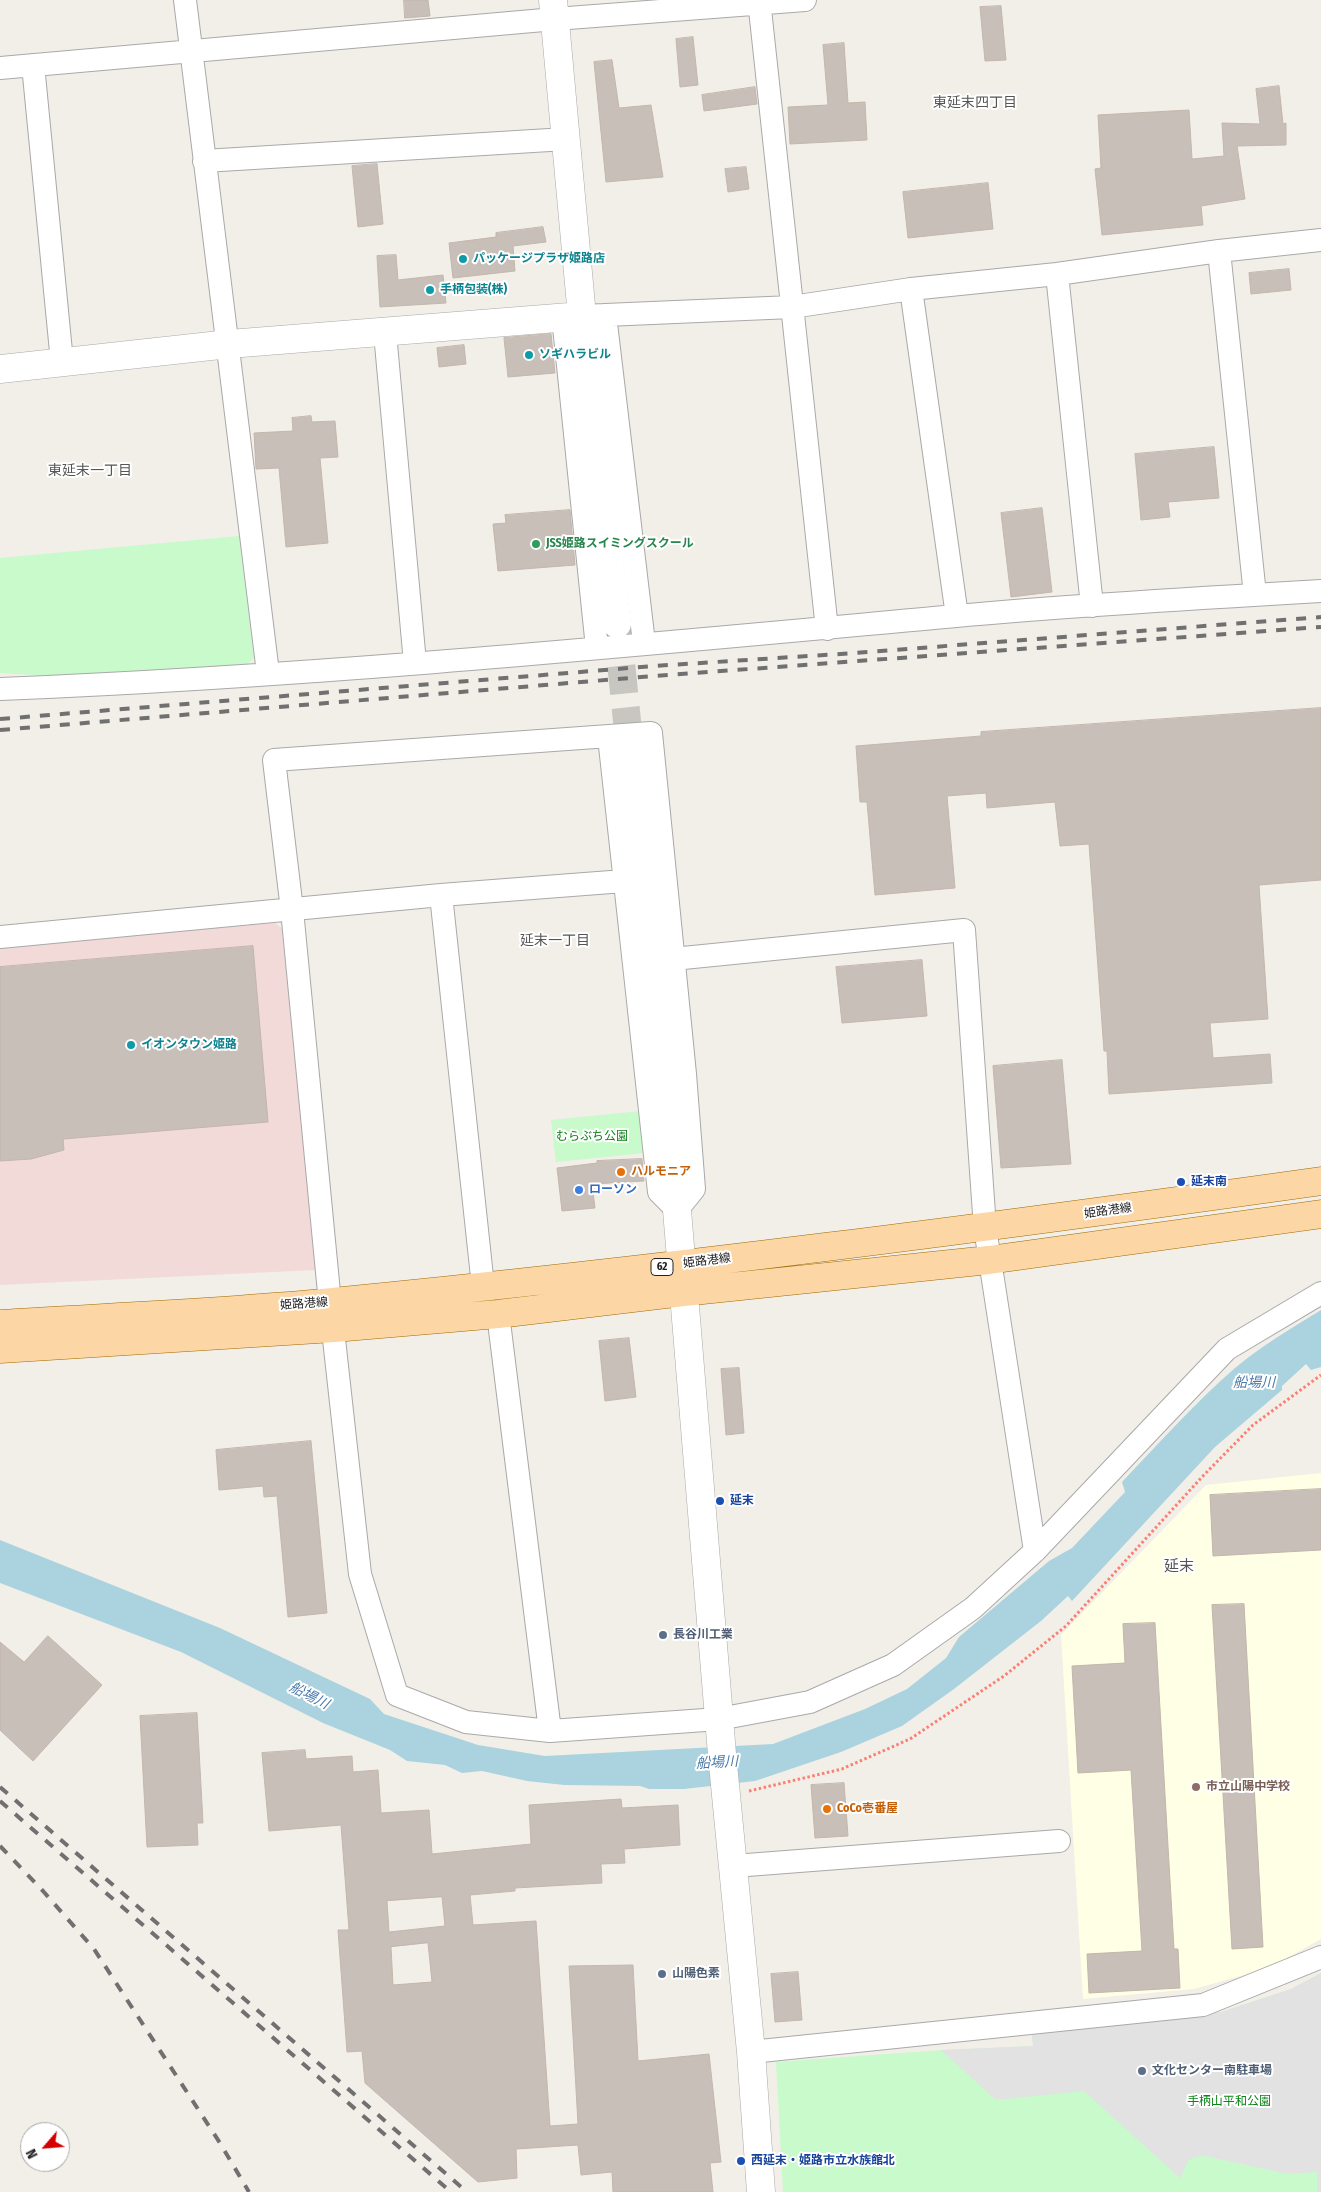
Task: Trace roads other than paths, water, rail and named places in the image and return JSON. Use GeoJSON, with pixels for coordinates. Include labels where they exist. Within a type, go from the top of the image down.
{"type":"FeatureCollection","features":[{"type":"Feature","properties":{"kind":"main road","name":"姫路港線"},"geometry":{"type":"LineString","coordinates":[[0,1350],[332,1315],[483,1286],[985,1228],[1321,1181]]}},
{"type":"Feature","properties":{"kind":"main road","name":"姫路港線"},"geometry":{"type":"LineString","coordinates":[[0,1324],[332,1315],[498,1314],[682,1292],[988,1260],[1321,1214]]}},
{"type":"Feature","properties":{"kind":"street"},"geometry":{"type":"LineString","coordinates":[[185,0],[204,161],[229,344],[268,673]]}},
{"type":"Feature","properties":{"kind":"street"},"geometry":{"type":"LineString","coordinates":[[0,68],[190,51],[554,10],[805,0]]}},
{"type":"Feature","properties":{"kind":"street"},"geometry":{"type":"LineString","coordinates":[[759,1],[827,629]]}},
{"type":"Feature","properties":{"kind":"street"},"geometry":{"type":"LineString","coordinates":[[554,10],[617,624]]}},
{"type":"Feature","properties":{"kind":"street"},"geometry":{"type":"LineString","coordinates":[[33,65],[62,362]]}},
{"type":"Feature","properties":{"kind":"street"},"geometry":{"type":"LineString","coordinates":[[204,161],[566,139]]}},
{"type":"Feature","properties":{"kind":"street"},"geometry":{"type":"LineString","coordinates":[[0,369],[229,344],[584,316],[792,307],[911,289],[1057,274],[1219,251],[1321,240]]}},
{"type":"Feature","properties":{"kind":"street"},"geometry":{"type":"LineString","coordinates":[[1219,251],[1254,595]]}},
{"type":"Feature","properties":{"kind":"street"},"geometry":{"type":"LineString","coordinates":[[1057,274],[1092,606]]}},
{"type":"Feature","properties":{"kind":"street"},"geometry":{"type":"LineString","coordinates":[[911,289],[957,616]]}},
{"type":"Feature","properties":{"kind":"street"},"geometry":{"type":"LineString","coordinates":[[584,316],[644,643]]}},
{"type":"Feature","properties":{"kind":"street"},"geometry":{"type":"LineString","coordinates":[[584,316],[597,648]]}},
{"type":"Feature","properties":{"kind":"street"},"geometry":{"type":"LineString","coordinates":[[385,332],[415,663]]}},
{"type":"Feature","properties":{"kind":"street"},"geometry":{"type":"LineString","coordinates":[[0,689],[415,663],[827,629],[957,616],[1321,591]]}},
{"type":"Feature","properties":{"kind":"street"},"geometry":{"type":"LineString","coordinates":[[677,1210],[694,1189],[651,733],[619,744],[274,760],[292,910],[360,1574],[397,1695],[466,1722],[550,1731],[719,1719],[810,1702],[894,1665],[973,1608],[1035,1551],[1227,1350],[1321,1293]]}},
{"type":"Feature","properties":{"kind":"street"},"geometry":{"type":"LineString","coordinates":[[619,744],[624,881],[659,1192],[677,1210]]}},
{"type":"Feature","properties":{"kind":"street"},"geometry":{"type":"LineString","coordinates":[[619,744],[677,1210],[682,1292],[719,1719],[751,2052],[761,2192]]}},
{"type":"Feature","properties":{"kind":"street"},"geometry":{"type":"LineString","coordinates":[[0,937],[441,895],[624,881]]}},
{"type":"Feature","properties":{"kind":"street"},"geometry":{"type":"LineString","coordinates":[[441,895],[483,1286]]}},
{"type":"Feature","properties":{"kind":"street"},"geometry":{"type":"LineString","coordinates":[[673,959],[964,930],[988,1260],[1035,1551]]}},
{"type":"Feature","properties":{"kind":"street"},"geometry":{"type":"LineString","coordinates":[[498,1314],[550,1731]]}},
{"type":"Feature","properties":{"kind":"street"},"geometry":{"type":"LineString","coordinates":[[734,1866],[1059,1841]]}},
{"type":"Feature","properties":{"kind":"street"},"geometry":{"type":"LineString","coordinates":[[751,2052],[1203,2005],[1321,1957]]}},
{"type":"Feature","properties":{"kind":"water","name":"船場川"},"geometry":{"type":"Polygon","coordinates":[[[1321,1310],[1321,1367],[1311,1370],[1306,1364],[1282,1386],[1282,1390],[1215,1447],[1072,1601],[1068,1596],[1041,1621],[954,1689],[902,1726],[841,1752],[755,1781],[684,1789],[649,1789],[640,1786],[564,1785],[527,1781],[482,1771],[462,1773],[445,1765],[407,1761],[390,1750],[323,1723],[181,1652],[0,1583],[0,1540],[220,1628],[370,1699],[384,1714],[478,1745],[545,1756],[773,1744],[865,1709],[907,1689],[946,1658],[959,1637],[1049,1561],[1072,1548],[1125,1492],[1122,1482],[1220,1381],[1255,1352],[1321,1310]]]}},
{"type":"Feature","properties":{"kind":"tunnel"},"geometry":{"type":"LineString","coordinates":[[617,624],[630,750]]}},
{"type":"Feature","properties":{"kind":"railway"},"geometry":{"type":"LineString","coordinates":[[0,719],[654,666],[855,653],[1321,617]]}},
{"type":"Feature","properties":{"kind":"railway"},"geometry":{"type":"LineString","coordinates":[[0,730],[654,676],[1321,627]]}},
{"type":"Feature","properties":{"kind":"railway"},"geometry":{"type":"LineString","coordinates":[[0,1787],[467,2192]]}},
{"type":"Feature","properties":{"kind":"railway"},"geometry":{"type":"LineString","coordinates":[[0,1801],[451,2192]]}},
{"type":"Feature","properties":{"kind":"railway"},"geometry":{"type":"LineString","coordinates":[[0,1846],[94,1949],[220,2143],[249,2192]]}},
{"type":"Feature","properties":{"kind":"place","name":"パッケージプラザ姫路店"},"geometry":{"type":"Point","coordinates":[463,259]}},
{"type":"Feature","properties":{"kind":"place","name":"手柄包装(株)"},"geometry":{"type":"Point","coordinates":[430,290]}},
{"type":"Feature","properties":{"kind":"place","name":"ソギハラビル"},"geometry":{"type":"Point","coordinates":[529,355]}},
{"type":"Feature","properties":{"kind":"place","name":"JSS姫路スイミングスクール"},"geometry":{"type":"Point","coordinates":[536,544]}},
{"type":"Feature","properties":{"kind":"place","name":"イオンタウン姫路"},"geometry":{"type":"Point","coordinates":[131,1045]}},
{"type":"Feature","properties":{"kind":"place","name":"ハルモニア"},"geometry":{"type":"Point","coordinates":[621,1172]}},
{"type":"Feature","properties":{"kind":"place","name":"延末南"},"geometry":{"type":"Point","coordinates":[1181,1182]}},
{"type":"Feature","properties":{"kind":"place","name":"ローソン"},"geometry":{"type":"Point","coordinates":[579,1190]}},
{"type":"Feature","properties":{"kind":"place","name":"延末"},"geometry":{"type":"Point","coordinates":[720,1501]}},
{"type":"Feature","properties":{"kind":"place","name":"長谷川工業"},"geometry":{"type":"Point","coordinates":[663,1635]}},
{"type":"Feature","properties":{"kind":"place","name":"市立山陽中学校"},"geometry":{"type":"Point","coordinates":[1196,1787]}},
{"type":"Feature","properties":{"kind":"place","name":"CoCo壱番屋"},"geometry":{"type":"Point","coordinates":[827,1809]}},
{"type":"Feature","properties":{"kind":"place","name":"山陽色素"},"geometry":{"type":"Point","coordinates":[662,1974]}},
{"type":"Feature","properties":{"kind":"place","name":"文化センター南駐車場"},"geometry":{"type":"Point","coordinates":[1142,2071]}},
{"type":"Feature","properties":{"kind":"place","name":"西延末・姫路市立水族館北"},"geometry":{"type":"Point","coordinates":[741,2161]}},
{"type":"Feature","properties":{"kind":"district","name":"東延末四丁目"},"geometry":{"type":"Point","coordinates":[975,103]}},
{"type":"Feature","properties":{"kind":"district","name":"東延末一丁目"},"geometry":{"type":"Point","coordinates":[90,471]}},
{"type":"Feature","properties":{"kind":"district","name":"延末一丁目"},"geometry":{"type":"Point","coordinates":[555,941]}},
{"type":"Feature","properties":{"kind":"district","name":"延末"},"geometry":{"type":"Point","coordinates":[1179,1567]}},
{"type":"Feature","properties":{"kind":"park label","name":"むらぶち公園"},"geometry":{"type":"Point","coordinates":[592,1137]}},
{"type":"Feature","properties":{"kind":"park label","name":"手柄山平和公園"},"geometry":{"type":"Point","coordinates":[1229,2102]}}]}
